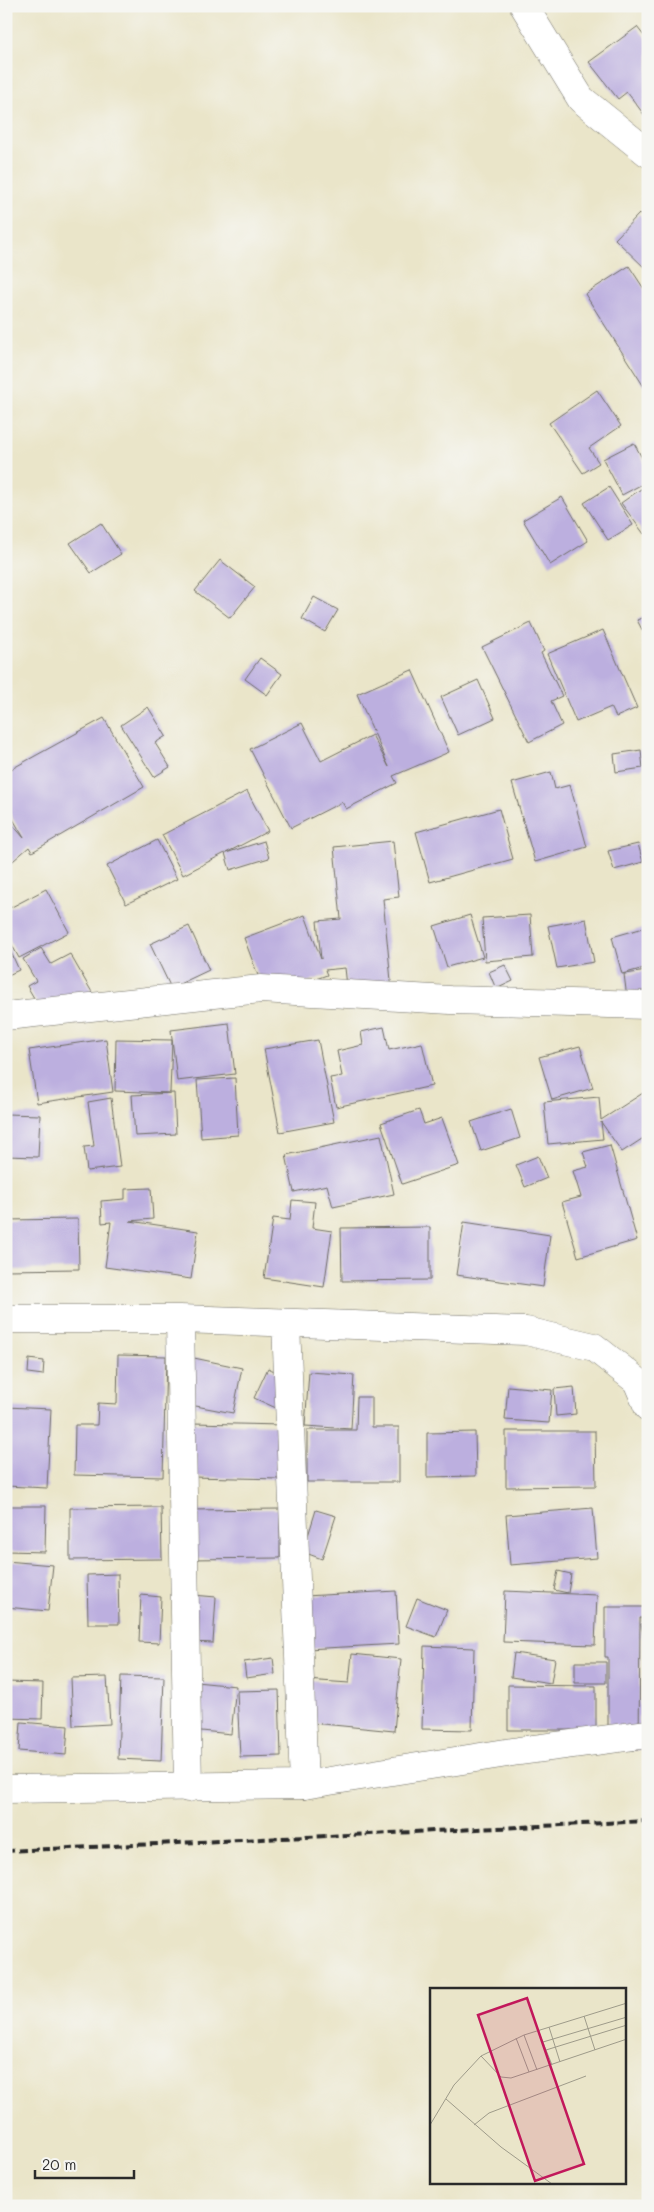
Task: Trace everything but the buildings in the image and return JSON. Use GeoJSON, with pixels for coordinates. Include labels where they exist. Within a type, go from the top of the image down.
{"type":"FeatureCollection","features":[{"type":"Feature","properties":{"kind":"street"},"geometry":{"type":"LineString","coordinates":[[524,6],[581,98],[648,153]]}},
{"type":"Feature","properties":{"kind":"street"},"geometry":{"type":"LineString","coordinates":[[6,1016],[261,989],[450,1000],[648,1005]]}},
{"type":"Feature","properties":{"kind":"street"},"geometry":{"type":"LineString","coordinates":[[6,1319],[180,1319],[526,1331],[594,1347],[637,1381],[648,1407]]}},
{"type":"Feature","properties":{"kind":"street"},"geometry":{"type":"LineString","coordinates":[[180,1319],[188,1788]]}},
{"type":"Feature","properties":{"kind":"street"},"geometry":{"type":"LineString","coordinates":[[286,1323],[304,1785]]}},
{"type":"Feature","properties":{"kind":"street"},"geometry":{"type":"LineString","coordinates":[[6,1789],[304,1785],[519,1751],[648,1734]]}},
{"type":"Feature","properties":{"kind":"railway"},"geometry":{"type":"LineString","coordinates":[[6,1851],[648,1821]]}}]}
